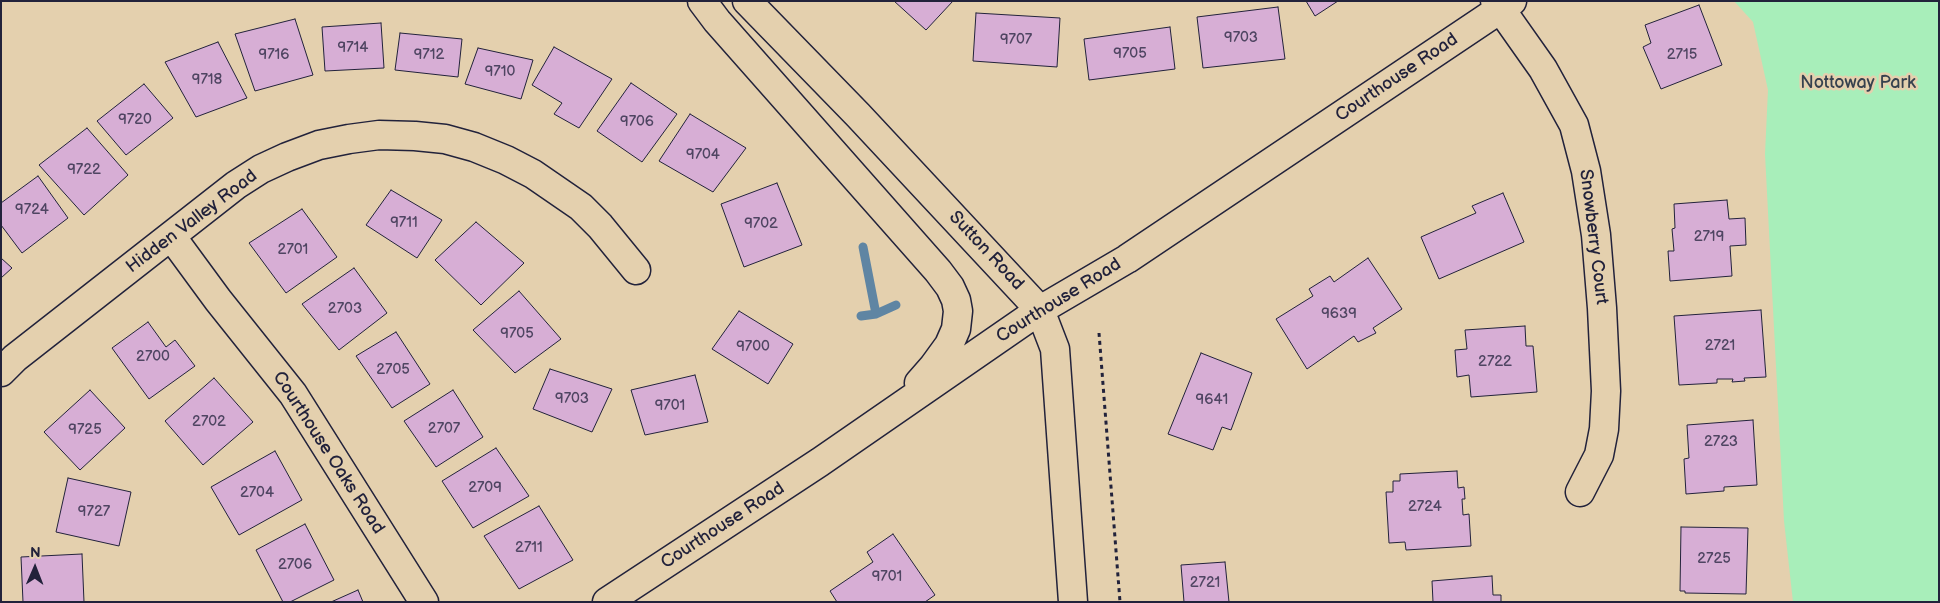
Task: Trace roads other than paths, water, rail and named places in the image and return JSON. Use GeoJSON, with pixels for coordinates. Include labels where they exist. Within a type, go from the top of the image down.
{"type":"FeatureCollection","features":[{"type":"Feature","properties":{"kind":"street"},"geometry":{"type":"LineString","coordinates":[[702,1],[717,21],[938,271],[956,300],[958,310],[956,329],[949,345],[934,368],[891,413]]}},
{"type":"Feature","properties":{"kind":"street","name":"Sutton Road"},"geometry":{"type":"LineString","coordinates":[[747,1],[864,122],[1040,310],[1055,349],[1073,602]]}},
{"type":"Feature","properties":{"kind":"street","name":"Courthouse Road"},"geometry":{"type":"LineString","coordinates":[[607,602],[820,462],[1040,310],[1126,259],[1502,4]]}},
{"type":"Feature","properties":{"kind":"street","name":"Snowberry Court"},"geometry":{"type":"LineString","coordinates":[[1502,4],[1543,69],[1574,124],[1586,171],[1596,235],[1606,391],[1604,429],[1598,455],[1580,492]]}},
{"type":"Feature","properties":{"kind":"street","name":"Hidden Valley Road"},"geometry":{"type":"LineString","coordinates":[[1,372],[15,358],[236,185],[261,169],[287,157],[319,145],[349,139],[379,135],[445,139],[474,147],[506,160],[532,174],[581,207],[600,226],[636,270]]}},
{"type":"Feature","properties":{"kind":"street","name":"Courthouse Oaks Road"},"geometry":{"type":"LineString","coordinates":[[171,236],[218,300],[293,394],[424,602]]}},
{"type":"Feature","properties":{"kind":"waterway"},"geometry":{"type":"LineString","coordinates":[[863,247],[876,314]]}},
{"type":"Feature","properties":{"kind":"waterway"},"geometry":{"type":"LineString","coordinates":[[861,316],[876,314],[896,305]]}},
{"type":"Feature","properties":{"kind":"park label","name":"Nottoway Park"},"geometry":{"type":"Point","coordinates":[1858,83]}}]}
